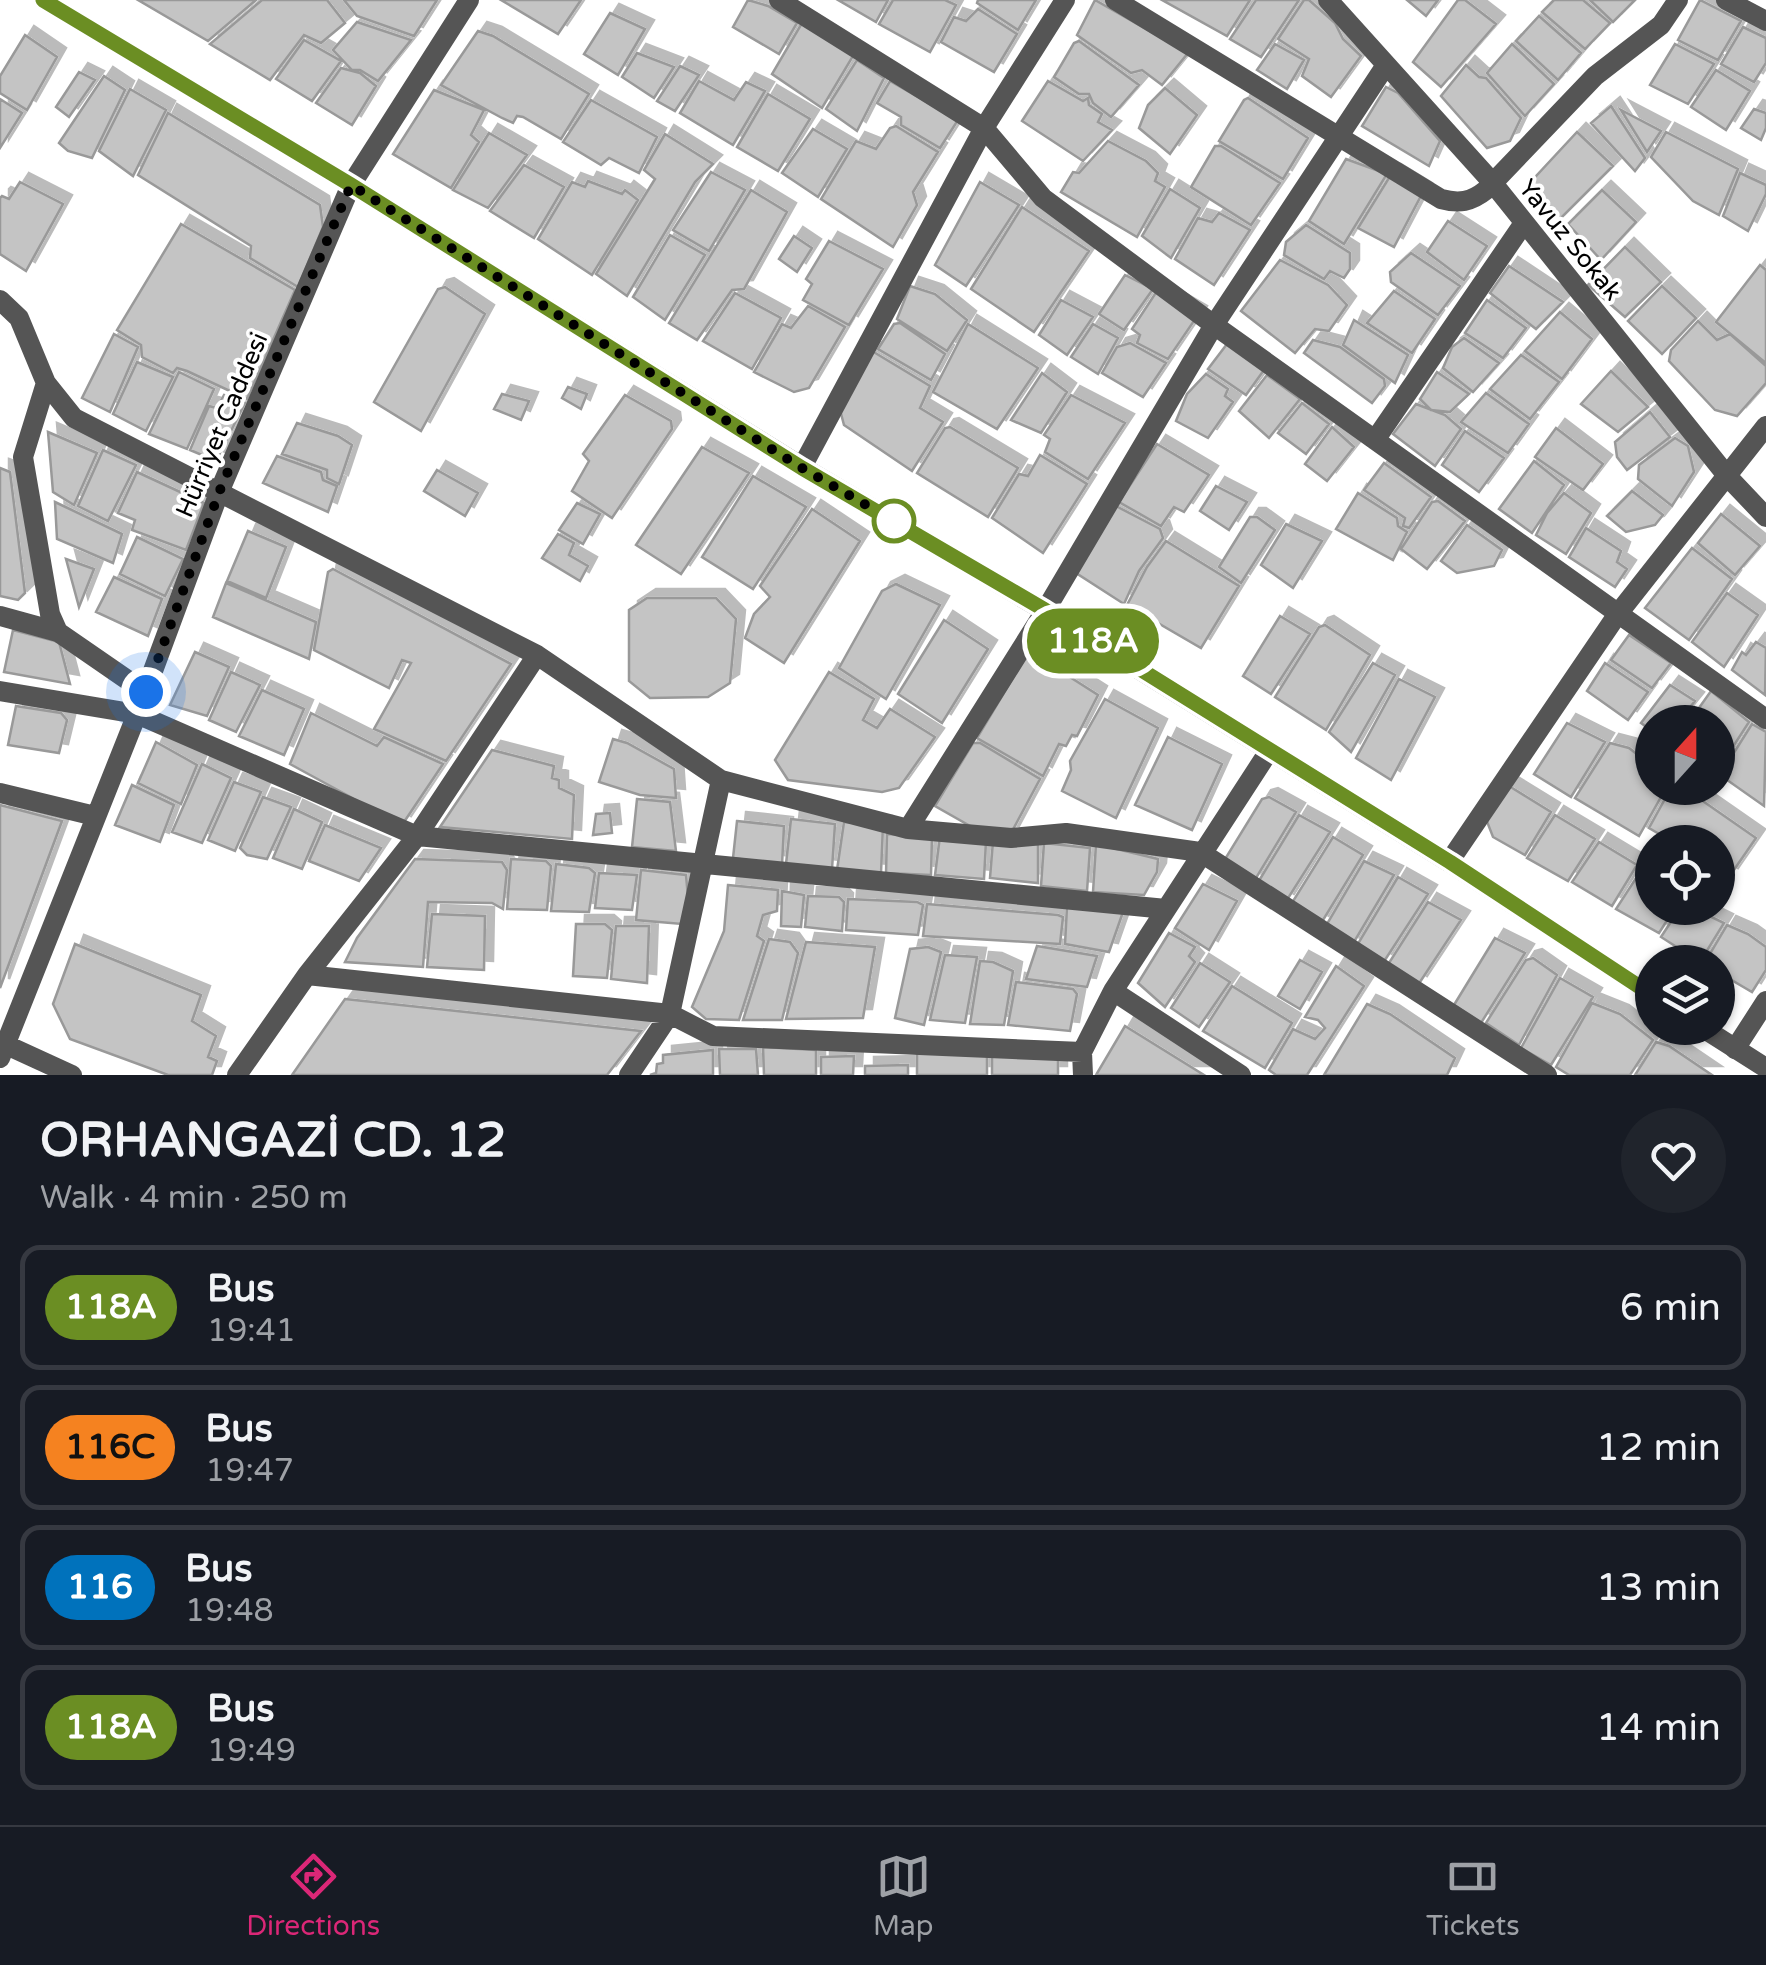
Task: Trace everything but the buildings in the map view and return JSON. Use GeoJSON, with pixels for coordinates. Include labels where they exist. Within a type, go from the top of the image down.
{"type":"FeatureCollection","features":[{"type":"Feature","properties":{"kind":"street"},"geometry":{"type":"LineString","coordinates":[[44,0],[351,185],[802,468],[1045,610],[1450,862],[1635,984]]}},
{"type":"Feature","properties":{"kind":"street","name":"Hürriyet Caddesi"},"geometry":{"type":"LineString","coordinates":[[2,1048],[138,714],[220,490],[351,185],[469,0]]}},
{"type":"Feature","properties":{"kind":"street"},"geometry":{"type":"LineString","coordinates":[[779,0],[984,128],[1043,198],[1766,720]]}},
{"type":"Feature","properties":{"kind":"street"},"geometry":{"type":"LineString","coordinates":[[802,468],[984,128],[1065,0]]}},
{"type":"Feature","properties":{"kind":"street"},"geometry":{"type":"LineString","coordinates":[[1115,0],[1338,138],[1454,202],[1478,197],[1595,76],[1660,25],[1678,0]]}},
{"type":"Feature","properties":{"kind":"street","name":"Yavuz Sokak"},"geometry":{"type":"LineString","coordinates":[[1328,0],[1492,182],[1728,477],[1766,516]]}},
{"type":"Feature","properties":{"kind":"street"},"geometry":{"type":"LineString","coordinates":[[1726,0],[1766,20]]}},
{"type":"Feature","properties":{"kind":"street"},"geometry":{"type":"LineString","coordinates":[[908,829],[1045,610],[1214,324],[1386,65]]}},
{"type":"Feature","properties":{"kind":"street"},"geometry":{"type":"LineString","coordinates":[[1374,440],[1524,223]]}},
{"type":"Feature","properties":{"kind":"street"},"geometry":{"type":"LineString","coordinates":[[0,300],[19,318],[46,383],[74,418],[537,655],[721,780],[908,829],[1010,838],[1066,833],[1200,852],[1547,1075]]}},
{"type":"Feature","properties":{"kind":"street"},"geometry":{"type":"LineString","coordinates":[[46,383],[23,456],[50,614],[58,632]]}},
{"type":"Feature","properties":{"kind":"street"},"geometry":{"type":"LineString","coordinates":[[1450,862],[1618,615],[1766,426]]}},
{"type":"Feature","properties":{"kind":"street"},"geometry":{"type":"LineString","coordinates":[[0,450],[23,456]]}},
{"type":"Feature","properties":{"kind":"street"},"geometry":{"type":"LineString","coordinates":[[0,616],[58,632],[146,692]]}},
{"type":"Feature","properties":{"kind":"street"},"geometry":{"type":"LineString","coordinates":[[237,1075],[307,975],[416,836],[537,655]]}},
{"type":"Feature","properties":{"kind":"street"},"geometry":{"type":"LineString","coordinates":[[0,690],[138,714],[416,836],[1166,910]]}},
{"type":"Feature","properties":{"kind":"street"},"geometry":{"type":"LineString","coordinates":[[1083,1075],[1082,1052],[1113,991],[1269,751]]}},
{"type":"Feature","properties":{"kind":"street"},"geometry":{"type":"LineString","coordinates":[[630,1075],[670,1014],[721,780]]}},
{"type":"Feature","properties":{"kind":"street"},"geometry":{"type":"LineString","coordinates":[[0,793],[95,816]]}},
{"type":"Feature","properties":{"kind":"street"},"geometry":{"type":"LineString","coordinates":[[307,975],[670,1014],[713,1036],[1082,1052]]}},
{"type":"Feature","properties":{"kind":"street"},"geometry":{"type":"LineString","coordinates":[[1113,991],[1241,1075]]}},
{"type":"Feature","properties":{"kind":"street"},"geometry":{"type":"LineString","coordinates":[[1735,1048],[1766,1001]]}},
{"type":"Feature","properties":{"kind":"street"},"geometry":{"type":"LineString","coordinates":[[1730,1045],[1766,1068]]}},
{"type":"Feature","properties":{"kind":"street"},"geometry":{"type":"LineString","coordinates":[[2,1048],[72,1075]]}},
{"type":"Feature","properties":{"kind":"bus line","name":"118A"},"geometry":{"type":"LineString","coordinates":[[43,0],[351,185],[802,468],[1045,610],[1450,862],[1635,984]]}},
{"type":"Feature","properties":{"kind":"route"},"geometry":{"type":"LineString","coordinates":[[146,692],[220,490],[351,185],[802,468],[894,521]]}}]}
